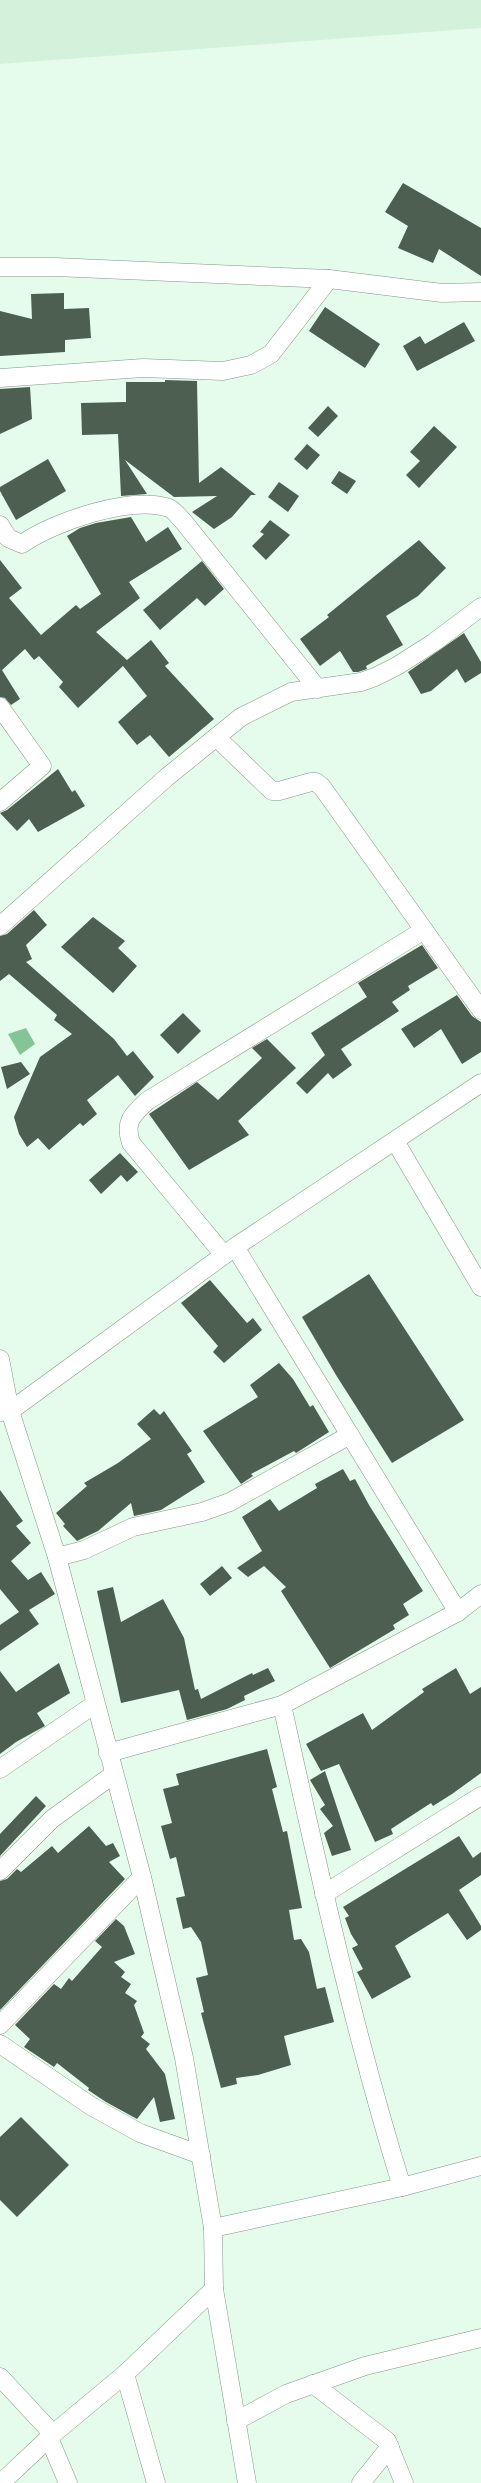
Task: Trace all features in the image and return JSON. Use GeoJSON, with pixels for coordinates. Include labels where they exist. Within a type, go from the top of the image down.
{"type":"FeatureCollection","features":[{"type":"Feature","properties":{"kind":"street"},"geometry":{"type":"LineString","coordinates":[[0,267],[55,267],[329,279],[442,293],[481,292]]}},
{"type":"Feature","properties":{"kind":"street"},"geometry":{"type":"LineString","coordinates":[[0,378],[143,368],[223,371],[251,365],[270,354],[329,279]]}},
{"type":"Feature","properties":{"kind":"street"},"geometry":{"type":"LineString","coordinates":[[0,525],[8,538],[22,544],[39,532],[119,505],[170,508],[183,521],[318,689]]}},
{"type":"Feature","properties":{"kind":"street"},"geometry":{"type":"LineString","coordinates":[[0,926],[167,777],[241,717],[291,692],[361,682],[397,666],[481,607]]}},
{"type":"Feature","properties":{"kind":"street"},"geometry":{"type":"LineString","coordinates":[[0,707],[42,766],[0,802]]}},
{"type":"Feature","properties":{"kind":"street"},"geometry":{"type":"LineString","coordinates":[[216,737],[272,791],[279,792],[311,782],[316,782],[322,787],[481,1010]]}},
{"type":"Feature","properties":{"kind":"street"},"geometry":{"type":"LineString","coordinates":[[424,930],[147,1101],[133,1114],[127,1130],[131,1143],[230,1251],[350,1435],[458,1612]]}},
{"type":"Feature","properties":{"kind":"street"},"geometry":{"type":"LineString","coordinates":[[5,1412],[230,1251],[481,1083]]}},
{"type":"Feature","properties":{"kind":"street"},"geometry":{"type":"LineString","coordinates":[[395,1140],[481,1287]]}},
{"type":"Feature","properties":{"kind":"street"},"geometry":{"type":"LineString","coordinates":[[0,1359],[5,1412],[57,1556],[142,1877],[184,2058],[213,2228],[214,2289],[247,2483]]}},
{"type":"Feature","properties":{"kind":"street"},"geometry":{"type":"LineString","coordinates":[[57,1556],[84,1550],[134,1527],[202,1512],[230,1502],[350,1435]]}},
{"type":"Feature","properties":{"kind":"street"},"geometry":{"type":"LineString","coordinates":[[108,1753],[282,1705],[458,1612],[481,1594]]}},
{"type":"Feature","properties":{"kind":"street"},"geometry":{"type":"LineString","coordinates":[[0,1769],[95,1704]]}},
{"type":"Feature","properties":{"kind":"street"},"geometry":{"type":"LineString","coordinates":[[282,1705],[324,1894],[380,2117],[402,2188]]}},
{"type":"Feature","properties":{"kind":"street"},"geometry":{"type":"LineString","coordinates":[[0,1871],[52,1819],[114,1774]]}},
{"type":"Feature","properties":{"kind":"street"},"geometry":{"type":"LineString","coordinates":[[324,1894],[481,1796]]}},
{"type":"Feature","properties":{"kind":"street"},"geometry":{"type":"LineString","coordinates":[[0,2025],[142,1877]]}},
{"type":"Feature","properties":{"kind":"street"},"geometry":{"type":"LineString","coordinates":[[0,2044],[91,2106],[140,2133],[200,2155]]}},
{"type":"Feature","properties":{"kind":"street"},"geometry":{"type":"LineString","coordinates":[[213,2228],[402,2188],[481,2166]]}},
{"type":"Feature","properties":{"kind":"street"},"geometry":{"type":"LineString","coordinates":[[0,2483],[51,2436],[125,2374],[214,2289]]}},
{"type":"Feature","properties":{"kind":"street"},"geometry":{"type":"LineString","coordinates":[[236,2421],[286,2394],[365,2366],[481,2338]]}},
{"type":"Feature","properties":{"kind":"street"},"geometry":{"type":"LineString","coordinates":[[125,2374],[156,2483]]}},
{"type":"Feature","properties":{"kind":"street"},"geometry":{"type":"LineString","coordinates":[[0,2376],[51,2436],[68,2483]]}},
{"type":"Feature","properties":{"kind":"street"},"geometry":{"type":"LineString","coordinates":[[313,2384],[381,2434],[390,2447],[404,2483]]}},
{"type":"Feature","properties":{"kind":"street"},"geometry":{"type":"LineString","coordinates":[[361,2483],[390,2447]]}},
{"type":"Feature","properties":{"kind":"shaded area"},"geometry":{"type":"Polygon","coordinates":[[[0,0],[481,0],[481,28],[0,64],[0,0]]]}},
{"type":"Feature","properties":{"kind":"green space"},"geometry":{"type":"Polygon","coordinates":[[[26,1028],[35,1044],[20,1055],[8,1034],[26,1028]]]}},
{"type":"Feature","properties":{"kind":"building"},"geometry":{"type":"Polygon","coordinates":[[[403,183],[481,228],[481,276],[439,249],[433,263],[398,248],[408,226],[385,212],[403,183]]]}},
{"type":"Feature","properties":{"kind":"building"},"geometry":{"type":"Polygon","coordinates":[[[64,293],[64,309],[89,308],[91,338],[65,340],[65,352],[0,356],[0,311],[32,319],[31,294],[64,293]]]}},
{"type":"Feature","properties":{"kind":"building"},"geometry":{"type":"Polygon","coordinates":[[[325,307],[380,344],[365,368],[309,331],[325,307]]]}},
{"type":"Feature","properties":{"kind":"building"},"geometry":{"type":"Polygon","coordinates":[[[464,322],[475,341],[417,371],[403,346],[420,336],[425,344],[464,322]]]}},
{"type":"Feature","properties":{"kind":"building"},"geometry":{"type":"Polygon","coordinates":[[[165,380],[197,381],[199,483],[221,467],[256,495],[251,495],[232,517],[214,529],[192,512],[217,496],[174,497],[125,460],[147,494],[121,496],[118,434],[82,435],[81,403],[126,402],[126,382],[165,382],[165,380]]]}},
{"type":"Feature","properties":{"kind":"building"},"geometry":{"type":"Polygon","coordinates":[[[30,387],[32,419],[0,434],[0,389],[30,387]]]}},
{"type":"Feature","properties":{"kind":"building"},"geometry":{"type":"Polygon","coordinates":[[[328,406],[338,416],[318,437],[308,428],[328,406]]]}},
{"type":"Feature","properties":{"kind":"building"},"geometry":{"type":"Polygon","coordinates":[[[434,426],[457,447],[419,488],[406,475],[420,461],[410,452],[434,426]]]}},
{"type":"Feature","properties":{"kind":"building"},"geometry":{"type":"Polygon","coordinates":[[[307,444],[320,455],[307,470],[294,459],[307,444]]]}},
{"type":"Feature","properties":{"kind":"building"},"geometry":{"type":"Polygon","coordinates":[[[48,459],[66,491],[16,520],[0,491],[0,487],[48,459]]]}},
{"type":"Feature","properties":{"kind":"building"},"geometry":{"type":"Polygon","coordinates":[[[339,471],[356,481],[347,494],[331,483],[339,471]]]}},
{"type":"Feature","properties":{"kind":"building"},"geometry":{"type":"Polygon","coordinates":[[[279,482],[299,496],[288,512],[268,497],[279,482]]]}},
{"type":"Feature","properties":{"kind":"building"},"geometry":{"type":"Polygon","coordinates":[[[131,517],[146,542],[168,527],[182,549],[129,582],[140,598],[96,632],[127,660],[151,640],[169,663],[165,666],[214,719],[169,757],[150,735],[137,745],[118,722],[147,696],[123,666],[78,708],[59,687],[63,682],[39,656],[34,660],[25,649],[2,670],[20,699],[11,705],[5,698],[0,697],[0,560],[22,588],[9,598],[41,635],[76,605],[80,609],[101,594],[67,536],[80,528],[96,523],[131,517]]]}},
{"type":"Feature","properties":{"kind":"building"},"geometry":{"type":"Polygon","coordinates":[[[270,520],[290,535],[266,560],[252,546],[264,534],[260,532],[270,520]]]}},
{"type":"Feature","properties":{"kind":"building"},"geometry":{"type":"Polygon","coordinates":[[[419,540],[446,568],[418,596],[386,616],[403,645],[366,666],[367,669],[358,672],[353,672],[340,651],[320,666],[300,639],[329,617],[327,615],[419,540]]]}},
{"type":"Feature","properties":{"kind":"building"},"geometry":{"type":"Polygon","coordinates":[[[202,561],[224,589],[205,606],[197,598],[160,630],[143,610],[202,561]]]}},
{"type":"Feature","properties":{"kind":"building"},"geometry":{"type":"Polygon","coordinates":[[[464,633],[481,662],[481,673],[465,683],[457,669],[431,691],[421,694],[408,672],[464,633]]]}},
{"type":"Feature","properties":{"kind":"building"},"geometry":{"type":"Polygon","coordinates":[[[58,769],[72,792],[75,790],[85,806],[38,832],[29,819],[17,831],[0,813],[7,810],[58,769]]]}},
{"type":"Feature","properties":{"kind":"building"},"geometry":{"type":"Polygon","coordinates":[[[34,910],[47,925],[26,945],[32,959],[26,962],[114,1039],[127,1056],[133,1051],[154,1077],[135,1096],[118,1075],[87,1100],[97,1114],[83,1126],[80,1123],[49,1150],[38,1138],[27,1147],[19,1134],[14,1117],[40,1057],[72,1034],[54,1020],[57,1015],[9,974],[0,981],[0,936],[7,934],[34,910]]]}},
{"type":"Feature","properties":{"kind":"building"},"geometry":{"type":"Polygon","coordinates":[[[93,917],[125,941],[118,948],[137,966],[113,993],[61,947],[93,917]]]}},
{"type":"Feature","properties":{"kind":"building"},"geometry":{"type":"Polygon","coordinates":[[[422,945],[438,968],[408,986],[410,990],[392,1002],[399,1011],[341,1049],[352,1065],[333,1079],[328,1073],[307,1094],[296,1083],[325,1055],[311,1033],[367,997],[358,983],[422,945]]]}},
{"type":"Feature","properties":{"kind":"building"},"geometry":{"type":"Polygon","coordinates":[[[457,995],[472,1016],[481,1022],[481,1052],[462,1064],[441,1029],[414,1048],[401,1029],[457,995]]]}},
{"type":"Feature","properties":{"kind":"building"},"geometry":{"type":"Polygon","coordinates":[[[183,1013],[201,1031],[178,1054],[160,1035],[183,1013]]]}},
{"type":"Feature","properties":{"kind":"building"},"geometry":{"type":"Polygon","coordinates":[[[267,1039],[296,1068],[238,1121],[249,1135],[189,1170],[149,1114],[197,1082],[218,1100],[262,1058],[252,1048],[267,1039]]]}},
{"type":"Feature","properties":{"kind":"building"},"geometry":{"type":"Polygon","coordinates":[[[21,1062],[30,1074],[7,1089],[1,1067],[21,1062]]]}},
{"type":"Feature","properties":{"kind":"building"},"geometry":{"type":"Polygon","coordinates":[[[120,1153],[138,1172],[127,1182],[121,1175],[101,1194],[89,1180],[120,1153]]]}},
{"type":"Feature","properties":{"kind":"building"},"geometry":{"type":"Polygon","coordinates":[[[369,1274],[464,1420],[392,1463],[302,1317],[369,1274]]]}},
{"type":"Feature","properties":{"kind":"building"},"geometry":{"type":"Polygon","coordinates":[[[210,1280],[247,1323],[253,1318],[262,1330],[224,1363],[213,1352],[218,1346],[181,1303],[210,1280]]]}},
{"type":"Feature","properties":{"kind":"building"},"geometry":{"type":"Polygon","coordinates":[[[279,1363],[293,1379],[310,1407],[313,1405],[329,1432],[296,1453],[294,1451],[251,1474],[253,1476],[241,1484],[203,1431],[258,1397],[250,1385],[279,1363]]]}},
{"type":"Feature","properties":{"kind":"building"},"geometry":{"type":"Polygon","coordinates":[[[154,1409],[160,1415],[164,1411],[192,1451],[187,1454],[205,1482],[161,1510],[134,1516],[131,1503],[98,1531],[77,1541],[63,1526],[65,1524],[56,1513],[87,1486],[84,1483],[118,1463],[151,1439],[137,1424],[154,1409]]]}},
{"type":"Feature","properties":{"kind":"building"},"geometry":{"type":"Polygon","coordinates":[[[343,1469],[350,1481],[355,1479],[369,1505],[423,1591],[403,1604],[409,1615],[393,1625],[395,1629],[330,1668],[281,1591],[286,1587],[264,1566],[248,1577],[237,1568],[262,1551],[242,1517],[270,1499],[279,1511],[317,1488],[315,1484],[343,1469]]]}},
{"type":"Feature","properties":{"kind":"building"},"geometry":{"type":"Polygon","coordinates":[[[0,1490],[23,1521],[16,1526],[31,1543],[11,1561],[28,1580],[41,1572],[55,1594],[29,1610],[39,1624],[0,1651],[0,1625],[19,1612],[0,1589],[0,1490]]]}},
{"type":"Feature","properties":{"kind":"building"},"geometry":{"type":"Polygon","coordinates":[[[222,1566],[232,1578],[210,1596],[200,1584],[222,1566]]]}},
{"type":"Feature","properties":{"kind":"building"},"geometry":{"type":"Polygon","coordinates":[[[113,1587],[121,1622],[163,1599],[184,1638],[195,1690],[198,1689],[201,1699],[252,1673],[253,1675],[268,1668],[275,1681],[244,1696],[245,1700],[227,1709],[187,1720],[179,1690],[121,1703],[97,1591],[113,1587]]]}},
{"type":"Feature","properties":{"kind":"building"},"geometry":{"type":"Polygon","coordinates":[[[59,1663],[70,1693],[37,1713],[45,1726],[16,1742],[0,1754],[0,1671],[16,1692],[59,1663]]]}},
{"type":"Feature","properties":{"kind":"building"},"geometry":{"type":"Polygon","coordinates":[[[456,1668],[470,1694],[481,1687],[481,1773],[433,1806],[431,1803],[391,1829],[393,1834],[375,1842],[339,1764],[321,1771],[306,1744],[363,1713],[372,1730],[424,1692],[422,1689],[456,1668]]]}},
{"type":"Feature","properties":{"kind":"building"},"geometry":{"type":"Polygon","coordinates":[[[267,1749],[277,1787],[272,1789],[283,1832],[287,1831],[302,1908],[289,1910],[294,1940],[301,1939],[309,1952],[317,1989],[325,1987],[334,2022],[284,2036],[291,2065],[258,2075],[236,2078],[237,2084],[221,2088],[201,2013],[204,2012],[196,1978],[208,1975],[201,1942],[191,1927],[183,1929],[176,1898],[185,1896],[176,1857],[170,1859],[161,1826],[172,1823],[163,1789],[179,1785],[176,1774],[267,1749]]]}},
{"type":"Feature","properties":{"kind":"building"},"geometry":{"type":"Polygon","coordinates":[[[325,1771],[351,1850],[332,1856],[324,1833],[333,1826],[320,1809],[325,1805],[310,1780],[325,1771]]]}},
{"type":"Feature","properties":{"kind":"building"},"geometry":{"type":"Polygon","coordinates":[[[36,1796],[46,1806],[0,1856],[0,1834],[36,1796]]]}},
{"type":"Feature","properties":{"kind":"building"},"geometry":{"type":"Polygon","coordinates":[[[89,1826],[106,1846],[113,1843],[120,1856],[109,1862],[125,1879],[0,2010],[0,1881],[7,1879],[17,1869],[21,1872],[52,1846],[58,1853],[89,1826]]]}},
{"type":"Feature","properties":{"kind":"building"},"geometry":{"type":"Polygon","coordinates":[[[459,1836],[473,1858],[481,1852],[481,1875],[459,1890],[481,1926],[481,1930],[467,1940],[448,1913],[409,1937],[395,1946],[411,1977],[372,1999],[357,1972],[363,1969],[352,1948],[358,1945],[351,1934],[345,1918],[349,1916],[343,1907],[459,1836]]]}},
{"type":"Feature","properties":{"kind":"building"},"geometry":{"type":"Polygon","coordinates":[[[116,1919],[124,1926],[135,1954],[114,1962],[125,1972],[121,1977],[131,1984],[125,1993],[137,2001],[134,2005],[144,2033],[141,2037],[150,2044],[146,2049],[165,2074],[175,2119],[160,2122],[154,2097],[137,2119],[106,2102],[88,2090],[89,2088],[57,2063],[54,2067],[24,2047],[30,2039],[15,2025],[54,1984],[61,1989],[69,1978],[72,1981],[102,1947],[95,1941],[116,1919]]]}},
{"type":"Feature","properties":{"kind":"building"},"geometry":{"type":"Polygon","coordinates":[[[21,2117],[69,2165],[17,2217],[0,2200],[0,2137],[21,2117]]]}}]}
